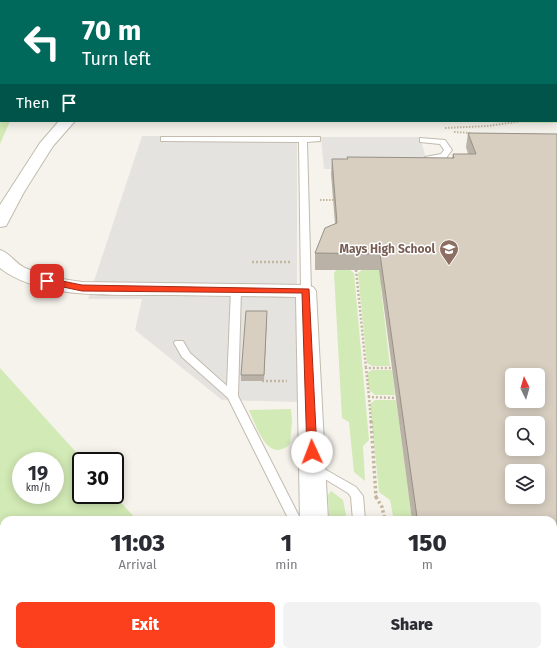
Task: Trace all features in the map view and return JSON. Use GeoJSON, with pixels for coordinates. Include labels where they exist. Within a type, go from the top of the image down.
{"type":"FeatureCollection","features":[{"type":"Feature","properties":{"kind":"street"},"geometry":{"type":"LineString","coordinates":[[0,222],[8,204],[43,150],[67,122]]}},
{"type":"Feature","properties":{"kind":"street"},"geometry":{"type":"LineString","coordinates":[[0,256],[6,264],[21,273],[47,281],[82,288],[306,291],[314,516]]}},
{"type":"Feature","properties":{"kind":"lane"},"geometry":{"type":"LineString","coordinates":[[164,139],[317,139]]}},
{"type":"Feature","properties":{"kind":"lane"},"geometry":{"type":"LineString","coordinates":[[303,140],[306,291]]}},
{"type":"Feature","properties":{"kind":"lane"},"geometry":{"type":"LineString","coordinates":[[423,140],[442,142],[448,150],[443,156],[428,159]]}},
{"type":"Feature","properties":{"kind":"lane"},"geometry":{"type":"LineString","coordinates":[[232,396],[236,290]]}},
{"type":"Feature","properties":{"kind":"lane"},"geometry":{"type":"LineString","coordinates":[[179,343],[186,354],[232,396],[293,516]]}},
{"type":"Feature","properties":{"kind":"lane"},"geometry":{"type":"LineString","coordinates":[[312,466],[352,490],[357,496],[359,516]]}},
{"type":"Feature","properties":{"kind":"path"},"geometry":{"type":"LineString","coordinates":[[442,128],[488,126],[515,122]]}},
{"type":"Feature","properties":{"kind":"path"},"geometry":{"type":"LineString","coordinates":[[443,131],[474,134]]}},
{"type":"Feature","properties":{"kind":"path"},"geometry":{"type":"LineString","coordinates":[[252,262],[292,262]]}},
{"type":"Feature","properties":{"kind":"path"},"geometry":{"type":"LineString","coordinates":[[356,270],[369,397],[376,497]]}},
{"type":"Feature","properties":{"kind":"path"},"geometry":{"type":"LineString","coordinates":[[366,368],[392,368]]}},
{"type":"Feature","properties":{"kind":"path"},"geometry":{"type":"LineString","coordinates":[[261,381],[292,382]]}},
{"type":"Feature","properties":{"kind":"path"},"geometry":{"type":"LineString","coordinates":[[369,397],[396,398]]}},
{"type":"Feature","properties":{"kind":"path"},"geometry":{"type":"LineString","coordinates":[[372,492],[382,507],[383,516]]}},
{"type":"Feature","properties":{"kind":"green space"},"geometry":{"type":"Polygon","coordinates":[[[0,122],[10,122],[0,144],[0,122]]]}},
{"type":"Feature","properties":{"kind":"green space"},"geometry":{"type":"Polygon","coordinates":[[[438,122],[557,122],[557,123],[438,122]]]}},
{"type":"Feature","properties":{"kind":"green space"},"geometry":{"type":"Polygon","coordinates":[[[336,270],[350,270],[354,273],[369,440],[363,446],[365,481],[354,472],[349,422],[342,418],[334,273],[336,270]]]}},
{"type":"Feature","properties":{"kind":"green space"},"geometry":{"type":"Polygon","coordinates":[[[362,270],[382,270],[381,289],[390,366],[372,366],[367,363],[358,273],[362,270]]]}},
{"type":"Feature","properties":{"kind":"green space"},"geometry":{"type":"Polygon","coordinates":[[[0,368],[76,452],[72,452],[72,504],[122,504],[133,516],[0,516],[0,368]]]}},
{"type":"Feature","properties":{"kind":"green space"},"geometry":{"type":"Polygon","coordinates":[[[372,370],[392,370],[395,395],[375,395],[369,390],[367,373],[372,370]]]}},
{"type":"Feature","properties":{"kind":"green space"},"geometry":{"type":"Polygon","coordinates":[[[375,400],[396,400],[411,516],[393,516],[390,500],[379,492],[370,404],[375,400]]]}},
{"type":"Feature","properties":{"kind":"green space"},"geometry":{"type":"Polygon","coordinates":[[[291,409],[292,421],[290,444],[282,449],[275,450],[269,446],[259,433],[249,410],[291,409]]]}},
{"type":"Feature","properties":{"kind":"green space"},"geometry":{"type":"Polygon","coordinates":[[[331,491],[343,500],[346,516],[329,516],[328,495],[331,491]]]}},
{"type":"Feature","properties":{"kind":"shaded area"},"geometry":{"type":"Polygon","coordinates":[[[142,136],[297,137],[297,402],[222,400],[135,330],[142,299],[88,299],[142,136]]]}},
{"type":"Feature","properties":{"kind":"shaded area"},"geometry":{"type":"Polygon","coordinates":[[[321,137],[420,137],[429,169],[324,169],[321,137]]]}},
{"type":"Feature","properties":{"kind":"building"},"geometry":{"type":"Polygon","coordinates":[[[468,133],[557,134],[557,516],[417,516],[380,254],[315,253],[325,228],[337,223],[332,159],[348,159],[347,157],[454,158],[453,154],[476,154],[468,133]]]}},
{"type":"Feature","properties":{"kind":"building"},"geometry":{"type":"Polygon","coordinates":[[[246,311],[267,311],[264,375],[241,375],[246,311]]]}},
{"type":"Feature","properties":{"kind":"place","name":"Mays High School"},"geometry":{"type":"Point","coordinates":[449,266]}},
{"type":"Feature","properties":{"kind":"route"},"geometry":{"type":"LineString","coordinates":[[47,281],[82,288],[306,291],[312,452]]}}]}
